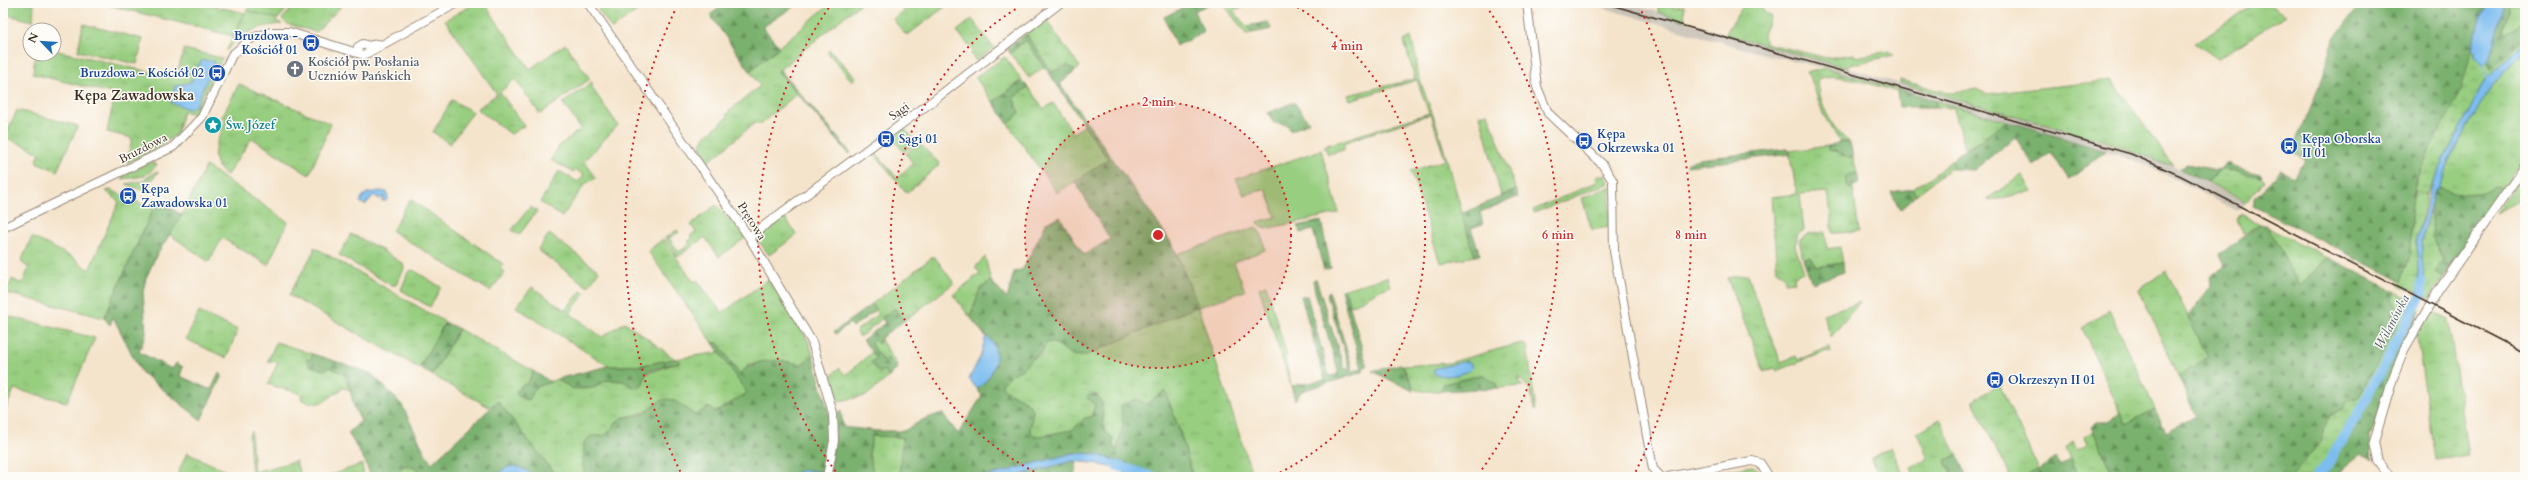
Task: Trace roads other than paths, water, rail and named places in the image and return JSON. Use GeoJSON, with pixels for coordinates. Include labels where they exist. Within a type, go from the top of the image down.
{"type":"FeatureCollection","features":[{"type":"Feature","properties":{"kind":"street","name":"Bruzdowa"},"geometry":{"type":"LineString","coordinates":[[3,228],[173,147],[202,117],[232,55],[252,38],[266,33],[284,31],[341,47],[359,50],[363,44],[368,49],[384,43],[457,3]]}},
{"type":"Feature","properties":{"kind":"street","name":"Prętowa"},"geometry":{"type":"LineString","coordinates":[[588,3],[749,237],[812,342],[833,413],[834,441],[827,474]]}},
{"type":"Feature","properties":{"kind":"street","name":"Sągi"},"geometry":{"type":"LineString","coordinates":[[749,237],[1024,32],[1060,3]]}},
{"type":"Feature","properties":{"kind":"street"},"geometry":{"type":"LineString","coordinates":[[1527,3],[1537,87],[1548,113],[1602,164],[1613,181],[1616,262],[1653,469],[1661,477]]}},
{"type":"Feature","properties":{"kind":"street"},"geometry":{"type":"LineString","coordinates":[[2390,477],[2383,469],[2376,456],[2375,437],[2404,350],[2438,291],[2525,166]]}},
{"type":"Feature","properties":{"kind":"street"},"geometry":{"type":"LineString","coordinates":[[1668,477],[1752,461],[1760,463],[1769,477]]}},
{"type":"Feature","properties":{"kind":"street"},"geometry":{"type":"LineString","coordinates":[[2379,477],[2383,469]]}},
{"type":"Feature","properties":{"kind":"water"},"geometry":{"type":"Polygon","coordinates":[[[2487,3],[2505,3],[2488,62],[2483,65],[2475,57],[2475,52],[2472,49],[2481,15],[2487,3]]]}},
{"type":"Feature","properties":{"kind":"water"},"geometry":{"type":"Polygon","coordinates":[[[2525,42],[2525,52],[2498,80],[2474,114],[2454,151],[2439,187],[2434,193],[2425,225],[2422,249],[2425,281],[2423,296],[2419,294],[2417,239],[2434,179],[2484,82],[2525,42]]]}},
{"type":"Feature","properties":{"kind":"water"},"geometry":{"type":"Polygon","coordinates":[[[201,61],[214,61],[214,65],[195,106],[188,109],[170,102],[175,86],[191,82],[201,61]]]}},
{"type":"Feature","properties":{"kind":"water"},"geometry":{"type":"Polygon","coordinates":[[[380,191],[387,192],[388,199],[386,201],[382,201],[384,196],[379,199],[374,195],[365,205],[360,202],[362,197],[367,193],[380,191]]]}},
{"type":"Feature","properties":{"kind":"water"},"geometry":{"type":"Polygon","coordinates":[[[986,336],[992,342],[995,349],[995,364],[988,378],[977,389],[969,379],[980,357],[986,336]]]}},
{"type":"Feature","properties":{"kind":"water"},"geometry":{"type":"Polygon","coordinates":[[[1467,361],[1470,362],[1472,368],[1465,373],[1441,376],[1434,373],[1434,369],[1467,361]]]}},
{"type":"Feature","properties":{"kind":"water"},"geometry":{"type":"Polygon","coordinates":[[[1073,453],[1095,454],[1128,464],[1126,471],[1093,463],[1072,461],[1014,477],[984,477],[1073,453]]]}},
{"type":"Feature","properties":{"kind":"water"},"geometry":{"type":"Polygon","coordinates":[[[514,466],[522,468],[536,477],[524,477],[508,473],[504,477],[495,477],[505,468],[514,466]]]}},
{"type":"Feature","properties":{"kind":"water"},"geometry":{"type":"Polygon","coordinates":[[[803,470],[826,472],[825,477],[787,477],[803,470]]]}},
{"type":"Feature","properties":{"kind":"waterway"},"geometry":{"type":"LineString","coordinates":[[2483,65],[2488,80]]}},
{"type":"Feature","properties":{"kind":"waterway","name":"Wilanówka"},"geometry":{"type":"LineString","coordinates":[[2316,477],[2327,465],[2355,419],[2422,293],[2422,282]]}},
{"type":"Feature","properties":{"kind":"waterway","name":"Wilanówka"},"geometry":{"type":"LineString","coordinates":[[1115,465],[1153,477]]}},
{"type":"Feature","properties":{"kind":"railway"},"geometry":{"type":"LineString","coordinates":[[1604,3],[2131,154],[2181,176],[2525,353]]}},
{"type":"Feature","properties":{"kind":"place","name":"Bruzdowa - Kościół 01"},"geometry":{"type":"Point","coordinates":[311,43]}},
{"type":"Feature","properties":{"kind":"place","name":"Kościół pw. Posłania Uczniów Pańskich"},"geometry":{"type":"Point","coordinates":[295,69]}},
{"type":"Feature","properties":{"kind":"place","name":"Bruzdowa - Kościół 02"},"geometry":{"type":"Point","coordinates":[217,73]}},
{"type":"Feature","properties":{"kind":"place","name":"Św. Józef"},"geometry":{"type":"Point","coordinates":[213,125]}},
{"type":"Feature","properties":{"kind":"place","name":"Sągi 01"},"geometry":{"type":"Point","coordinates":[886,139]}},
{"type":"Feature","properties":{"kind":"place","name":"Kępa Okrzewska 01"},"geometry":{"type":"Point","coordinates":[1584,141]}},
{"type":"Feature","properties":{"kind":"place","name":"Kępa Oborska II 01"},"geometry":{"type":"Point","coordinates":[2289,146]}},
{"type":"Feature","properties":{"kind":"place","name":"Kępa Zawadowska 01"},"geometry":{"type":"Point","coordinates":[128,196]}},
{"type":"Feature","properties":{"kind":"place","name":"Okrzeszyn II 01"},"geometry":{"type":"Point","coordinates":[1995,380]}},
{"type":"Feature","properties":{"kind":"district","name":"Kępa Zawadowska"},"geometry":{"type":"Point","coordinates":[134,95]}}]}
